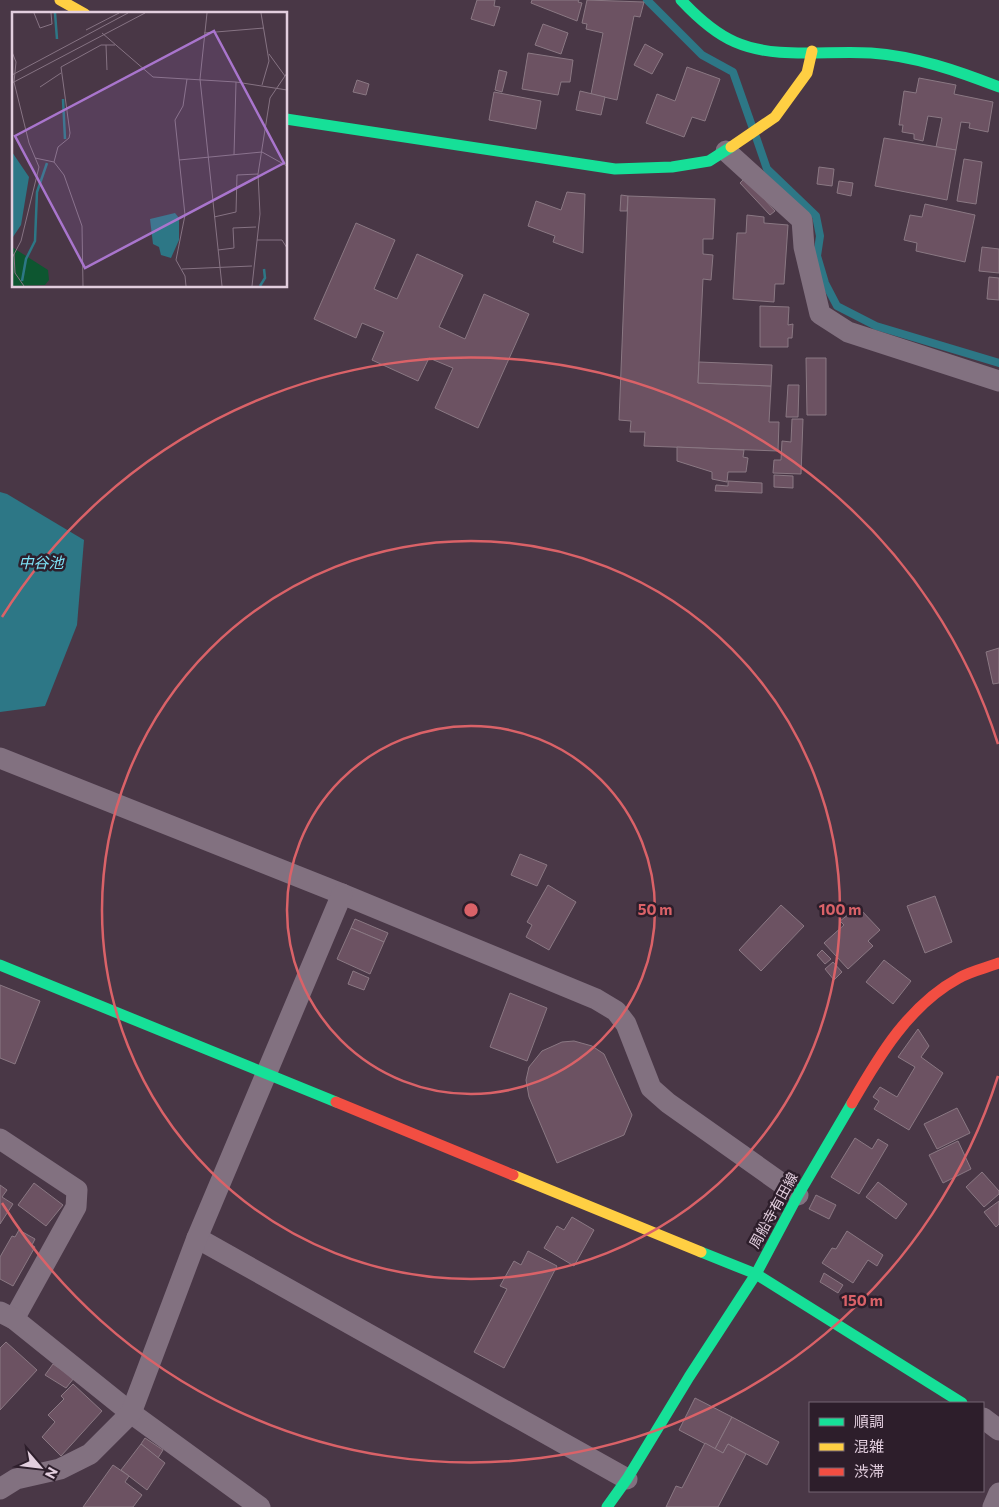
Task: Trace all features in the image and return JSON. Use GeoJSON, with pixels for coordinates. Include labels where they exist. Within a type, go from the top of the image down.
{"type":"FeatureCollection","features":[{"type":"Feature","properties":{"kind":"street"},"geometry":{"type":"LineString","coordinates":[[60,0],[81,12]]}},
{"type":"Feature","properties":{"kind":"street"},"geometry":{"type":"LineString","coordinates":[[681,0],[711,27],[741,45],[785,51],[871,53],[916,60],[999,87]]}},
{"type":"Feature","properties":{"kind":"street"},"geometry":{"type":"LineString","coordinates":[[288,119],[615,169],[672,166],[709,161],[775,118],[807,73],[812,51]]}},
{"type":"Feature","properties":{"kind":"street"},"geometry":{"type":"LineString","coordinates":[[731,147],[802,220],[804,247],[820,314],[848,332],[999,381]]}},
{"type":"Feature","properties":{"kind":"street"},"geometry":{"type":"LineString","coordinates":[[0,758],[342,894],[587,995],[616,1011],[626,1024],[651,1088],[668,1103],[798,1195]]}},
{"type":"Feature","properties":{"kind":"street"},"geometry":{"type":"LineString","coordinates":[[0,1488],[16,1479],[60,1470],[90,1454],[131,1413],[197,1238],[342,894]]}},
{"type":"Feature","properties":{"kind":"street","name":"周船寺有田線"},"geometry":{"type":"LineString","coordinates":[[607,1507],[756,1274],[798,1195],[879,1058],[920,1007],[959,978],[999,963]]}},
{"type":"Feature","properties":{"kind":"street"},"geometry":{"type":"LineString","coordinates":[[0,965],[756,1274],[960,1402]]}},
{"type":"Feature","properties":{"kind":"street"},"geometry":{"type":"LineString","coordinates":[[0,1139],[77,1190],[76,1207],[7,1316],[131,1413],[260,1507]]}},
{"type":"Feature","properties":{"kind":"street"},"geometry":{"type":"LineString","coordinates":[[197,1238],[627,1478]]}},
{"type":"Feature","properties":{"kind":"street"},"geometry":{"type":"LineString","coordinates":[[984,1419],[999,1430]]}},
{"type":"Feature","properties":{"kind":"street"},"geometry":{"type":"LineString","coordinates":[[993,1507],[999,1493]]}},
{"type":"Feature","properties":{"kind":"water","name":"中谷池"},"geometry":{"type":"Polygon","coordinates":[[[0,492],[7,494],[84,540],[77,625],[45,706],[0,712],[0,492]]]}},
{"type":"Feature","properties":{"kind":"building"},"geometry":{"type":"Polygon","coordinates":[[[477,0],[495,0],[494,6],[500,7],[494,26],[471,19],[477,0]]]}},
{"type":"Feature","properties":{"kind":"building"},"geometry":{"type":"Polygon","coordinates":[[[532,0],[579,0],[578,2],[582,3],[577,21],[531,3],[532,0]]]}},
{"type":"Feature","properties":{"kind":"building"},"geometry":{"type":"Polygon","coordinates":[[[587,0],[644,2],[640,17],[634,16],[617,100],[591,94],[603,33],[586,29],[587,24],[582,23],[587,0]]]}},
{"type":"Feature","properties":{"kind":"building"},"geometry":{"type":"Polygon","coordinates":[[[543,24],[568,33],[561,54],[535,45],[543,24]]]}},
{"type":"Feature","properties":{"kind":"building"},"geometry":{"type":"Polygon","coordinates":[[[645,44],[663,54],[652,74],[634,65],[645,44]]]}},
{"type":"Feature","properties":{"kind":"building"},"geometry":{"type":"Polygon","coordinates":[[[528,53],[573,60],[570,82],[561,82],[558,95],[522,89],[528,53]]]}},
{"type":"Feature","properties":{"kind":"building"},"geometry":{"type":"Polygon","coordinates":[[[687,67],[720,79],[705,121],[692,117],[684,137],[646,123],[657,94],[675,101],[687,67]]]}},
{"type":"Feature","properties":{"kind":"building"},"geometry":{"type":"Polygon","coordinates":[[[499,70],[507,72],[502,92],[495,90],[499,70]]]}},
{"type":"Feature","properties":{"kind":"building"},"geometry":{"type":"Polygon","coordinates":[[[919,78],[956,85],[954,94],[993,102],[988,132],[969,128],[970,123],[961,122],[956,150],[936,147],[942,118],[928,116],[923,141],[914,139],[914,134],[902,132],[903,125],[899,125],[904,91],[916,93],[919,78]]]}},
{"type":"Feature","properties":{"kind":"building"},"geometry":{"type":"Polygon","coordinates":[[[357,80],[369,84],[366,95],[353,92],[357,80]]]}},
{"type":"Feature","properties":{"kind":"building"},"geometry":{"type":"Polygon","coordinates":[[[580,91],[605,97],[601,115],[576,110],[580,91]]]}},
{"type":"Feature","properties":{"kind":"building"},"geometry":{"type":"Polygon","coordinates":[[[494,92],[541,101],[536,129],[489,120],[494,92]]]}},
{"type":"Feature","properties":{"kind":"building"},"geometry":{"type":"Polygon","coordinates":[[[884,138],[956,150],[947,200],[875,186],[884,138]]]}},
{"type":"Feature","properties":{"kind":"building"},"geometry":{"type":"Polygon","coordinates":[[[964,159],[982,162],[976,204],[957,201],[964,159]]]}},
{"type":"Feature","properties":{"kind":"building"},"geometry":{"type":"Polygon","coordinates":[[[819,167],[834,169],[832,186],[817,184],[819,167]]]}},
{"type":"Feature","properties":{"kind":"building"},"geometry":{"type":"Polygon","coordinates":[[[745,178],[775,211],[770,215],[740,183],[745,178]]]}},
{"type":"Feature","properties":{"kind":"building"},"geometry":{"type":"Polygon","coordinates":[[[839,181],[853,183],[851,196],[837,193],[839,181]]]}},
{"type":"Feature","properties":{"kind":"building"},"geometry":{"type":"Polygon","coordinates":[[[567,192],[585,194],[583,253],[553,242],[555,236],[528,226],[536,201],[561,210],[567,192]]]}},
{"type":"Feature","properties":{"kind":"building"},"geometry":{"type":"Polygon","coordinates":[[[621,195],[628,196],[627,211],[620,211],[621,195]]]}},
{"type":"Feature","properties":{"kind":"building"},"geometry":{"type":"Polygon","coordinates":[[[628,196],[715,199],[713,239],[703,239],[703,254],[713,255],[711,280],[703,279],[698,383],[771,386],[769,422],[779,422],[778,451],[644,446],[645,432],[630,432],[631,421],[619,420],[628,196]]]}},
{"type":"Feature","properties":{"kind":"building"},"geometry":{"type":"Polygon","coordinates":[[[925,204],[975,215],[965,262],[916,251],[917,243],[904,240],[910,215],[922,217],[925,204]]]}},
{"type":"Feature","properties":{"kind":"building"},"geometry":{"type":"Polygon","coordinates":[[[747,215],[764,217],[764,223],[788,225],[784,284],[775,284],[774,302],[733,299],[737,233],[746,233],[747,215]]]}},
{"type":"Feature","properties":{"kind":"building"},"geometry":{"type":"Polygon","coordinates":[[[356,223],[395,240],[374,289],[397,299],[417,254],[463,275],[439,327],[465,339],[484,294],[529,314],[478,428],[435,408],[453,368],[429,358],[418,381],[372,360],[384,332],[362,323],[356,338],[314,319],[356,223]]]}},
{"type":"Feature","properties":{"kind":"building"},"geometry":{"type":"Polygon","coordinates":[[[982,247],[999,249],[999,273],[979,271],[982,247]]]}},
{"type":"Feature","properties":{"kind":"building"},"geometry":{"type":"Polygon","coordinates":[[[989,277],[999,278],[999,300],[987,299],[989,277]]]}},
{"type":"Feature","properties":{"kind":"building"},"geometry":{"type":"Polygon","coordinates":[[[760,306],[789,307],[788,325],[793,324],[792,338],[788,338],[788,347],[760,347],[760,306]]]}},
{"type":"Feature","properties":{"kind":"building"},"geometry":{"type":"Polygon","coordinates":[[[806,358],[826,358],[826,415],[807,415],[806,358]]]}},
{"type":"Feature","properties":{"kind":"building"},"geometry":{"type":"Polygon","coordinates":[[[699,362],[772,365],[771,386],[698,383],[699,362]]]}},
{"type":"Feature","properties":{"kind":"building"},"geometry":{"type":"Polygon","coordinates":[[[788,385],[799,385],[798,417],[786,417],[788,385]]]}},
{"type":"Feature","properties":{"kind":"building"},"geometry":{"type":"Polygon","coordinates":[[[792,419],[803,419],[801,474],[773,473],[774,460],[781,460],[782,441],[791,442],[792,419]]]}},
{"type":"Feature","properties":{"kind":"building"},"geometry":{"type":"Polygon","coordinates":[[[677,447],[744,450],[743,457],[748,458],[746,472],[728,472],[727,482],[712,479],[712,472],[677,461],[677,447]]]}},
{"type":"Feature","properties":{"kind":"building"},"geometry":{"type":"Polygon","coordinates":[[[774,475],[793,476],[793,488],[774,487],[774,475]]]}},
{"type":"Feature","properties":{"kind":"building"},"geometry":{"type":"Polygon","coordinates":[[[728,481],[762,483],[762,493],[715,491],[716,485],[728,486],[728,481]]]}},
{"type":"Feature","properties":{"kind":"building"},"geometry":{"type":"Polygon","coordinates":[[[999,648],[999,683],[993,684],[986,652],[999,648]]]}},
{"type":"Feature","properties":{"kind":"building"},"geometry":{"type":"Polygon","coordinates":[[[520,854],[547,865],[537,886],[511,875],[520,854]]]}},
{"type":"Feature","properties":{"kind":"building"},"geometry":{"type":"Polygon","coordinates":[[[548,885],[576,902],[549,950],[526,937],[532,925],[527,922],[548,885]]]}},
{"type":"Feature","properties":{"kind":"building"},"geometry":{"type":"Polygon","coordinates":[[[935,896],[952,942],[925,953],[907,906],[935,896]]]}},
{"type":"Feature","properties":{"kind":"building"},"geometry":{"type":"Polygon","coordinates":[[[781,905],[804,926],[761,971],[739,950],[781,905]]]}},
{"type":"Feature","properties":{"kind":"building"},"geometry":{"type":"Polygon","coordinates":[[[860,909],[880,930],[868,941],[873,946],[848,969],[824,943],[844,925],[840,921],[849,914],[851,917],[860,909]]]}},
{"type":"Feature","properties":{"kind":"building"},"geometry":{"type":"Polygon","coordinates":[[[355,919],[388,933],[384,942],[351,928],[355,919]]]}},
{"type":"Feature","properties":{"kind":"building"},"geometry":{"type":"Polygon","coordinates":[[[351,928],[384,942],[370,974],[337,959],[351,928]]]}},
{"type":"Feature","properties":{"kind":"building"},"geometry":{"type":"Polygon","coordinates":[[[822,950],[831,959],[825,964],[817,955],[822,950]]]}},
{"type":"Feature","properties":{"kind":"building"},"geometry":{"type":"Polygon","coordinates":[[[884,960],[911,981],[893,1004],[866,982],[884,960]]]}},
{"type":"Feature","properties":{"kind":"building"},"geometry":{"type":"Polygon","coordinates":[[[833,962],[842,972],[834,980],[825,969],[833,962]]]}},
{"type":"Feature","properties":{"kind":"building"},"geometry":{"type":"Polygon","coordinates":[[[353,971],[369,978],[364,990],[348,984],[353,971]]]}},
{"type":"Feature","properties":{"kind":"building"},"geometry":{"type":"Polygon","coordinates":[[[0,985],[40,1001],[15,1064],[0,1058],[0,985]]]}},
{"type":"Feature","properties":{"kind":"building"},"geometry":{"type":"Polygon","coordinates":[[[510,993],[547,1008],[527,1061],[490,1047],[510,993]]]}},
{"type":"Feature","properties":{"kind":"building"},"geometry":{"type":"Polygon","coordinates":[[[918,1029],[929,1046],[921,1057],[943,1073],[909,1130],[874,1109],[879,1101],[873,1097],[880,1087],[897,1097],[915,1067],[898,1057],[918,1029]]]}},
{"type":"Feature","properties":{"kind":"building"},"geometry":{"type":"Polygon","coordinates":[[[574,1041],[592,1046],[604,1054],[632,1115],[624,1135],[557,1163],[529,1097],[526,1080],[529,1067],[542,1051],[562,1042],[574,1041]]]}},
{"type":"Feature","properties":{"kind":"building"},"geometry":{"type":"Polygon","coordinates":[[[957,1108],[970,1133],[937,1149],[924,1124],[957,1108]]]}},
{"type":"Feature","properties":{"kind":"building"},"geometry":{"type":"Polygon","coordinates":[[[855,1138],[872,1149],[878,1139],[888,1145],[859,1194],[831,1177],[855,1138]]]}},
{"type":"Feature","properties":{"kind":"building"},"geometry":{"type":"Polygon","coordinates":[[[958,1141],[971,1169],[943,1183],[929,1155],[958,1141]]]}},
{"type":"Feature","properties":{"kind":"building"},"geometry":{"type":"Polygon","coordinates":[[[982,1172],[999,1191],[999,1194],[984,1207],[966,1187],[982,1172]]]}},
{"type":"Feature","properties":{"kind":"building"},"geometry":{"type":"Polygon","coordinates":[[[878,1182],[907,1204],[896,1219],[866,1197],[878,1182]]]}},
{"type":"Feature","properties":{"kind":"building"},"geometry":{"type":"Polygon","coordinates":[[[34,1183],[63,1205],[46,1226],[18,1205],[34,1183]]]}},
{"type":"Feature","properties":{"kind":"building"},"geometry":{"type":"Polygon","coordinates":[[[0,1185],[7,1190],[2,1197],[13,1204],[0,1224],[0,1185]]]}},
{"type":"Feature","properties":{"kind":"building"},"geometry":{"type":"Polygon","coordinates":[[[816,1195],[836,1205],[829,1219],[809,1209],[816,1195]]]}},
{"type":"Feature","properties":{"kind":"building"},"geometry":{"type":"Polygon","coordinates":[[[999,1201],[999,1224],[996,1227],[984,1212],[999,1201]]]}},
{"type":"Feature","properties":{"kind":"building"},"geometry":{"type":"Polygon","coordinates":[[[572,1217],[594,1230],[574,1266],[544,1248],[557,1226],[564,1230],[572,1217]]]}},
{"type":"Feature","properties":{"kind":"building"},"geometry":{"type":"Polygon","coordinates":[[[19,1230],[35,1239],[32,1245],[35,1247],[13,1286],[0,1279],[0,1257],[12,1236],[15,1237],[19,1230]]]}},
{"type":"Feature","properties":{"kind":"building"},"geometry":{"type":"Polygon","coordinates":[[[847,1231],[883,1255],[877,1266],[868,1260],[853,1283],[822,1263],[832,1248],[836,1249],[847,1231]]]}},
{"type":"Feature","properties":{"kind":"building"},"geometry":{"type":"Polygon","coordinates":[[[528,1251],[557,1266],[504,1368],[474,1352],[507,1289],[500,1286],[514,1261],[521,1265],[528,1251]]]}},
{"type":"Feature","properties":{"kind":"building"},"geometry":{"type":"Polygon","coordinates":[[[824,1273],[843,1285],[838,1293],[820,1282],[824,1273]]]}},
{"type":"Feature","properties":{"kind":"building"},"geometry":{"type":"Polygon","coordinates":[[[6,1342],[37,1370],[0,1410],[0,1348],[6,1342]]]}},
{"type":"Feature","properties":{"kind":"building"},"geometry":{"type":"Polygon","coordinates":[[[53,1364],[74,1378],[66,1388],[45,1375],[53,1364]]]}},
{"type":"Feature","properties":{"kind":"building"},"geometry":{"type":"Polygon","coordinates":[[[73,1384],[102,1411],[61,1456],[42,1437],[55,1422],[48,1415],[64,1399],[61,1396],[73,1384]]]}},
{"type":"Feature","properties":{"kind":"building"},"geometry":{"type":"Polygon","coordinates":[[[695,1398],[732,1417],[715,1449],[679,1430],[695,1398]]]}},
{"type":"Feature","properties":{"kind":"building"},"geometry":{"type":"Polygon","coordinates":[[[732,1417],[779,1442],[767,1465],[728,1444],[723,1453],[715,1449],[732,1417]]]}},
{"type":"Feature","properties":{"kind":"building"},"geometry":{"type":"Polygon","coordinates":[[[145,1438],[163,1450],[158,1458],[141,1444],[145,1438]]]}},
{"type":"Feature","properties":{"kind":"building"},"geometry":{"type":"Polygon","coordinates":[[[705,1443],[723,1453],[728,1444],[746,1454],[718,1507],[666,1507],[676,1486],[682,1488],[705,1443]]]}},
{"type":"Feature","properties":{"kind":"building"},"geometry":{"type":"Polygon","coordinates":[[[141,1444],[165,1463],[147,1490],[121,1470],[141,1444]]]}},
{"type":"Feature","properties":{"kind":"building"},"geometry":{"type":"Polygon","coordinates":[[[113,1465],[129,1476],[125,1482],[142,1495],[133,1507],[83,1507],[113,1465]]]}},
{"type":"Feature","properties":{"kind":"waterway"},"geometry":{"type":"LineString","coordinates":[[647,0],[702,55],[733,72],[752,126]]}},
{"type":"Feature","properties":{"kind":"waterway"},"geometry":{"type":"LineString","coordinates":[[756,137],[767,169],[816,216],[820,236],[817,256],[825,283],[837,306],[876,326],[999,363]]}},
{"type":"Feature","properties":{"kind":"traffic: fast"},"geometry":{"type":"LineString","coordinates":[[681,0],[699,18],[720,34],[751,48],[784,53],[854,52],[904,57],[968,75],[999,87]]}},
{"type":"Feature","properties":{"kind":"traffic: fast"},"geometry":{"type":"LineString","coordinates":[[288,119],[615,169],[672,167],[709,161],[731,147]]}},
{"type":"Feature","properties":{"kind":"traffic: fast"},"geometry":{"type":"LineString","coordinates":[[0,965],[336,1102]]}},
{"type":"Feature","properties":{"kind":"traffic: fast"},"geometry":{"type":"LineString","coordinates":[[607,1507],[627,1479],[689,1377],[756,1274],[798,1195],[852,1103]]}},
{"type":"Feature","properties":{"kind":"traffic: fast"},"geometry":{"type":"LineString","coordinates":[[701,1252],[756,1274],[960,1402]]}},
{"type":"Feature","properties":{"kind":"traffic: slow"},"geometry":{"type":"LineString","coordinates":[[60,0],[81,12]]}},
{"type":"Feature","properties":{"kind":"traffic: slow"},"geometry":{"type":"LineString","coordinates":[[731,147],[775,117],[807,73],[812,51]]}},
{"type":"Feature","properties":{"kind":"traffic: slow"},"geometry":{"type":"LineString","coordinates":[[513,1175],[701,1252]]}},
{"type":"Feature","properties":{"kind":"traffic: jam"},"geometry":{"type":"LineString","coordinates":[[852,1103],[873,1067],[897,1033],[925,1002],[959,978],[999,963]]}},
{"type":"Feature","properties":{"kind":"traffic: jam"},"geometry":{"type":"LineString","coordinates":[[336,1102],[513,1175]]}}]}
